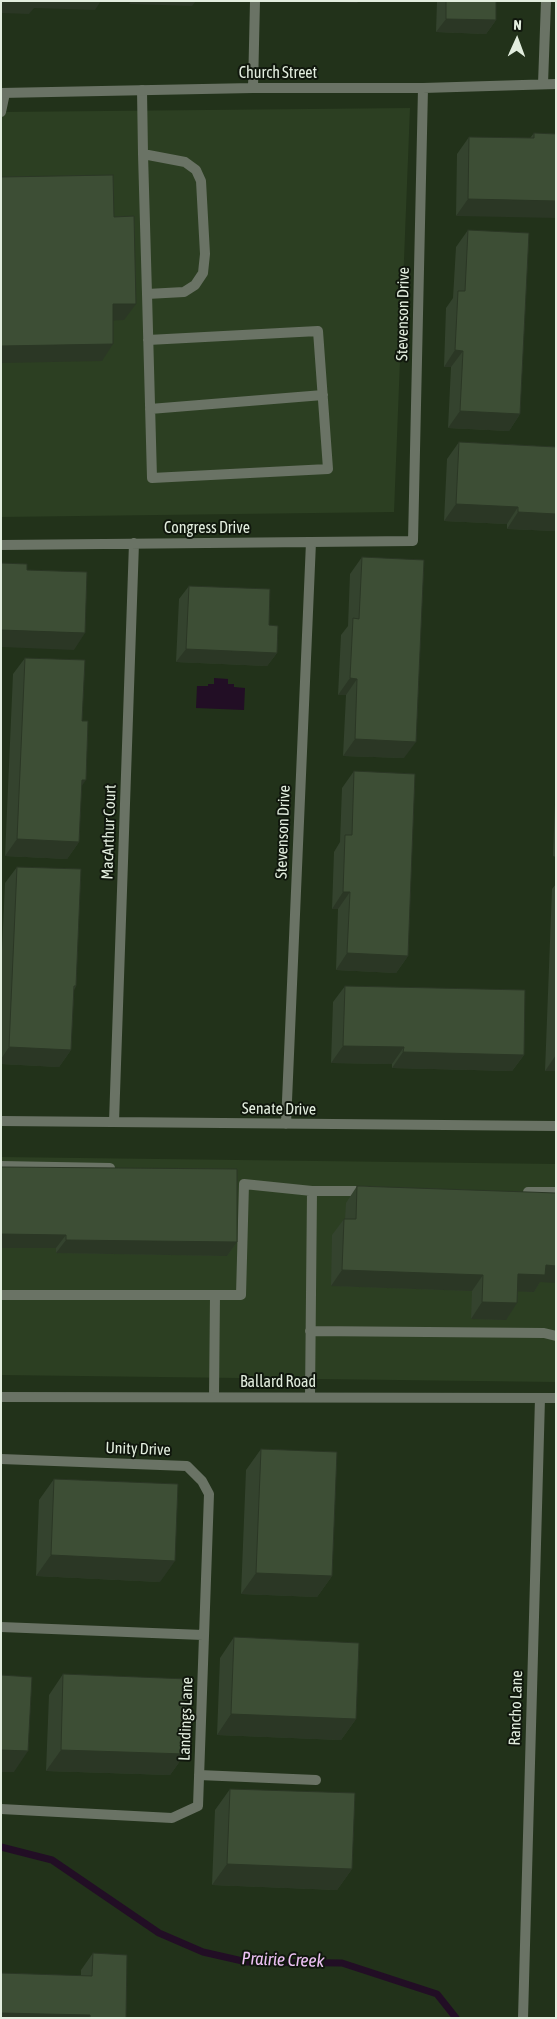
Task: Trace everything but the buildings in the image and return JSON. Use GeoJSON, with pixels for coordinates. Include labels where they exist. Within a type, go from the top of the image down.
{"type":"FeatureCollection","features":[{"type":"Feature","properties":{"kind":"street"},"geometry":{"type":"LineString","coordinates":[[253,88],[255,1]]}},
{"type":"Feature","properties":{"kind":"street"},"geometry":{"type":"LineString","coordinates":[[543,84],[546,1]]}},
{"type":"Feature","properties":{"kind":"street","name":"Church Street"},"geometry":{"type":"LineString","coordinates":[[3,93],[253,88],[423,88],[556,84]]}},
{"type":"Feature","properties":{"kind":"street","name":"Stevenson Drive"},"geometry":{"type":"LineString","coordinates":[[413,541],[423,88]]}},
{"type":"Feature","properties":{"kind":"street"},"geometry":{"type":"LineString","coordinates":[[142,90],[143,154],[148,340],[152,478],[328,469],[318,331],[148,340]]}},
{"type":"Feature","properties":{"kind":"street"},"geometry":{"type":"LineString","coordinates":[[1,112],[3,93]]}},
{"type":"Feature","properties":{"kind":"street"},"geometry":{"type":"LineString","coordinates":[[143,154],[186,162],[196,170],[200,181],[205,254],[203,273],[196,285],[184,292],[147,294]]}},
{"type":"Feature","properties":{"kind":"street"},"geometry":{"type":"LineString","coordinates":[[150,409],[323,396]]}},
{"type":"Feature","properties":{"kind":"street","name":"Congress Drive"},"geometry":{"type":"LineString","coordinates":[[1,545],[413,541]]}},
{"type":"Feature","properties":{"kind":"street","name":"Stevenson Drive"},"geometry":{"type":"LineString","coordinates":[[286,1124],[311,542]]}},
{"type":"Feature","properties":{"kind":"street","name":"MacArthur Court"},"geometry":{"type":"LineString","coordinates":[[114,1122],[134,543]]}},
{"type":"Feature","properties":{"kind":"street","name":"Senate Drive"},"geometry":{"type":"LineString","coordinates":[[1,1121],[556,1126]]}},
{"type":"Feature","properties":{"kind":"street"},"geometry":{"type":"LineString","coordinates":[[1,1166],[117,1168]]}},
{"type":"Feature","properties":{"kind":"street"},"geometry":{"type":"LineString","coordinates":[[1,1295],[241,1295],[240,1182],[312,1191],[380,1191]]}},
{"type":"Feature","properties":{"kind":"street"},"geometry":{"type":"LineString","coordinates":[[310,1397],[312,1191]]}},
{"type":"Feature","properties":{"kind":"street"},"geometry":{"type":"LineString","coordinates":[[517,1192],[556,1192]]}},
{"type":"Feature","properties":{"kind":"street"},"geometry":{"type":"LineString","coordinates":[[214,1397],[215,1295]]}},
{"type":"Feature","properties":{"kind":"street"},"geometry":{"type":"LineString","coordinates":[[310,1331],[544,1333],[556,1336]]}},
{"type":"Feature","properties":{"kind":"street","name":"Ballard Road"},"geometry":{"type":"LineString","coordinates":[[1,1397],[556,1398]]}},
{"type":"Feature","properties":{"kind":"street","name":"Rancho Lane"},"geometry":{"type":"LineString","coordinates":[[523,2018],[540,1398]]}},
{"type":"Feature","properties":{"kind":"street","name":"Unity Drive"},"geometry":{"type":"LineString","coordinates":[[1,1459],[187,1466],[202,1481],[209,1494],[203,1635]]}},
{"type":"Feature","properties":{"kind":"street"},"geometry":{"type":"LineString","coordinates":[[1,1628],[203,1635]]}},
{"type":"Feature","properties":{"kind":"street","name":"Landings Lane"},"geometry":{"type":"LineString","coordinates":[[1,1809],[172,1818],[198,1806],[203,1635]]}},
{"type":"Feature","properties":{"kind":"street"},"geometry":{"type":"LineString","coordinates":[[199,1775],[316,1780]]}},
{"type":"Feature","properties":{"kind":"shaded area"},"geometry":{"type":"Polygon","coordinates":[[[410,108],[394,512],[1,517],[1,112],[410,108]]]}},
{"type":"Feature","properties":{"kind":"shaded area"},"geometry":{"type":"Polygon","coordinates":[[[214,678],[228,679],[228,684],[234,684],[234,687],[245,688],[244,710],[196,708],[197,686],[214,684],[214,678]]]}},
{"type":"Feature","properties":{"kind":"shaded area"},"geometry":{"type":"Polygon","coordinates":[[[1,1157],[556,1164],[556,1382],[1,1375],[1,1157]]]}},
{"type":"Feature","properties":{"kind":"waterway","name":"Prairie Creek"},"geometry":{"type":"LineString","coordinates":[[1,1847],[52,1860],[159,1933],[203,1952],[247,1962],[342,1963],[437,1994],[456,2018]]}}]}
